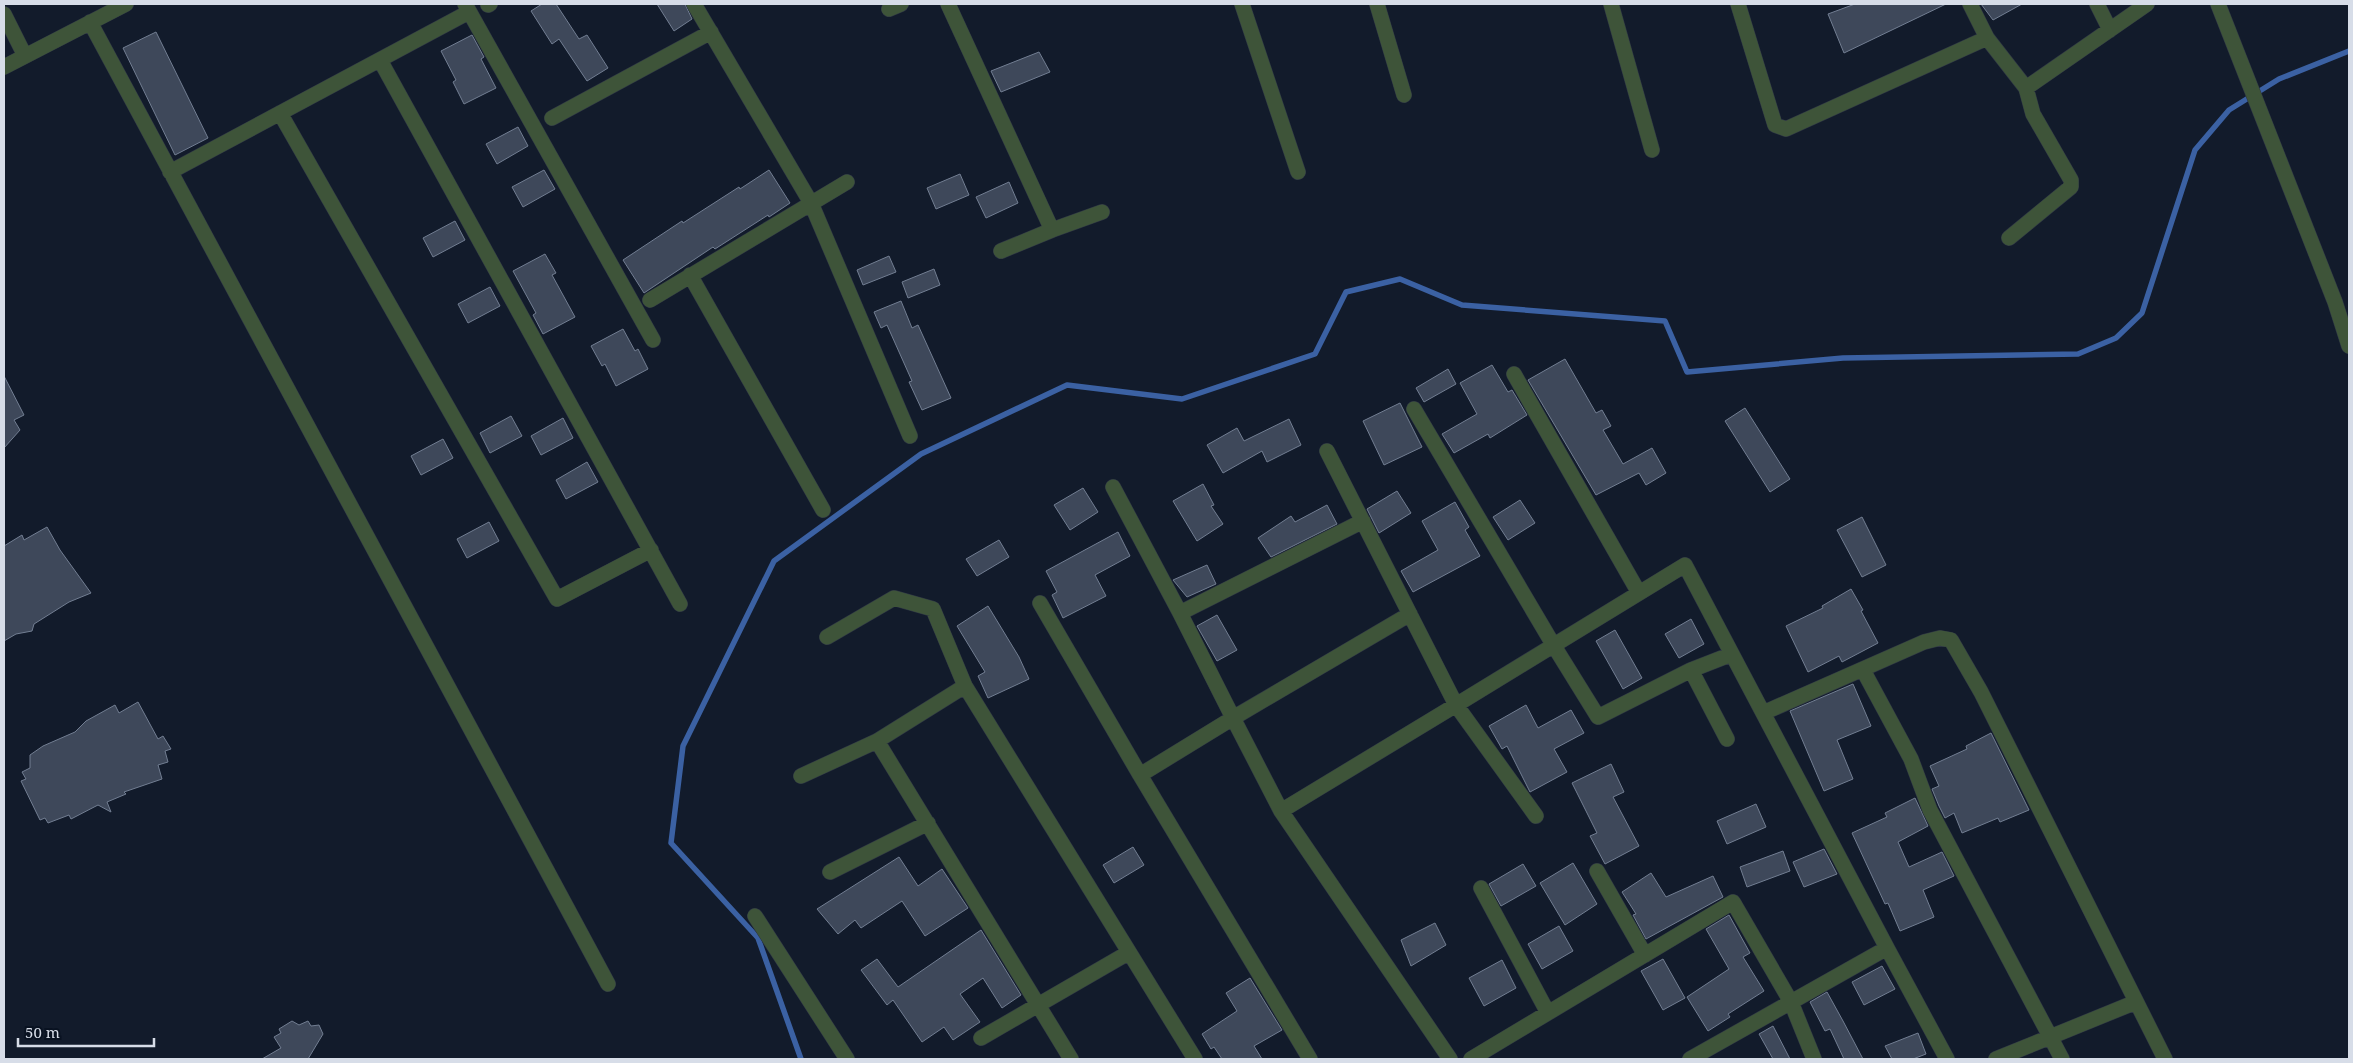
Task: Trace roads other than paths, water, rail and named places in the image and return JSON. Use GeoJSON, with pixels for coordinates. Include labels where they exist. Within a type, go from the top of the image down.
{"type":"FeatureCollection","features":[{"type":"Feature","properties":{"kind":"street"},"geometry":{"type":"LineString","coordinates":[[4,67],[126,4]]}},
{"type":"Feature","properties":{"kind":"street"},"geometry":{"type":"LineString","coordinates":[[694,4],[811,203],[910,436]]}},
{"type":"Feature","properties":{"kind":"street"},"geometry":{"type":"LineString","coordinates":[[948,4],[1052,230]]}},
{"type":"Feature","properties":{"kind":"street"},"geometry":{"type":"LineString","coordinates":[[1242,4],[1298,172]]}},
{"type":"Feature","properties":{"kind":"street"},"geometry":{"type":"LineString","coordinates":[[1377,4],[1404,95]]}},
{"type":"Feature","properties":{"kind":"street"},"geometry":{"type":"LineString","coordinates":[[1611,4],[1652,150]]}},
{"type":"Feature","properties":{"kind":"street"},"geometry":{"type":"LineString","coordinates":[[1738,4],[1775,125],[1786,129],[1987,38]]}},
{"type":"Feature","properties":{"kind":"street"},"geometry":{"type":"LineString","coordinates":[[1970,4],[1987,38],[2026,88],[2034,114],[2071,180],[2071,187],[2009,238]]}},
{"type":"Feature","properties":{"kind":"street"},"geometry":{"type":"LineString","coordinates":[[2096,4],[2110,30]]}},
{"type":"Feature","properties":{"kind":"street"},"geometry":{"type":"LineString","coordinates":[[2026,88],[2147,4]]}},
{"type":"Feature","properties":{"kind":"street"},"geometry":{"type":"LineString","coordinates":[[2218,4],[2258,106],[2342,300],[2349,346]]}},
{"type":"Feature","properties":{"kind":"street"},"geometry":{"type":"LineString","coordinates":[[170,172],[380,60],[467,8],[653,340]]}},
{"type":"Feature","properties":{"kind":"street"},"geometry":{"type":"LineString","coordinates":[[4,14],[25,56]]}},
{"type":"Feature","properties":{"kind":"street"},"geometry":{"type":"LineString","coordinates":[[90,22],[608,984]]}},
{"type":"Feature","properties":{"kind":"street"},"geometry":{"type":"LineString","coordinates":[[552,118],[710,32]]}},
{"type":"Feature","properties":{"kind":"street"},"geometry":{"type":"LineString","coordinates":[[380,60],[680,604]]}},
{"type":"Feature","properties":{"kind":"street"},"geometry":{"type":"LineString","coordinates":[[280,113],[558,600],[651,550]]}},
{"type":"Feature","properties":{"kind":"street"},"geometry":{"type":"LineString","coordinates":[[650,300],[847,182]]}},
{"type":"Feature","properties":{"kind":"street"},"geometry":{"type":"LineString","coordinates":[[1001,251],[1102,212]]}},
{"type":"Feature","properties":{"kind":"street"},"geometry":{"type":"LineString","coordinates":[[690,275],[823,510]]}},
{"type":"Feature","properties":{"kind":"street"},"geometry":{"type":"LineString","coordinates":[[1514,374],[1639,593]]}},
{"type":"Feature","properties":{"kind":"street"},"geometry":{"type":"LineString","coordinates":[[1414,409],[1598,717],[1691,670],[1732,654]]}},
{"type":"Feature","properties":{"kind":"street"},"geometry":{"type":"LineString","coordinates":[[1328,451],[1456,705],[1536,816]]}},
{"type":"Feature","properties":{"kind":"street"},"geometry":{"type":"LineString","coordinates":[[1114,487],[1281,811],[1450,1059]]}},
{"type":"Feature","properties":{"kind":"street"},"geometry":{"type":"LineString","coordinates":[[1180,613],[1363,521]]}},
{"type":"Feature","properties":{"kind":"street"},"geometry":{"type":"LineString","coordinates":[[1281,811],[1685,565],[1947,1059]]}},
{"type":"Feature","properties":{"kind":"street"},"geometry":{"type":"LineString","coordinates":[[827,637],[894,598],[933,609],[965,686],[1195,1059]]}},
{"type":"Feature","properties":{"kind":"street"},"geometry":{"type":"LineString","coordinates":[[1040,603],[1140,775],[1310,1059]]}},
{"type":"Feature","properties":{"kind":"street"},"geometry":{"type":"LineString","coordinates":[[1140,775],[1410,614]]}},
{"type":"Feature","properties":{"kind":"street"},"geometry":{"type":"LineString","coordinates":[[1763,713],[1924,642],[1940,638],[1951,640],[1981,692],[2165,1059]]}},
{"type":"Feature","properties":{"kind":"street"},"geometry":{"type":"LineString","coordinates":[[1691,670],[1727,739]]}},
{"type":"Feature","properties":{"kind":"street"},"geometry":{"type":"LineString","coordinates":[[1863,670],[1911,759],[1930,810],[2062,1059]]}},
{"type":"Feature","properties":{"kind":"street"},"geometry":{"type":"LineString","coordinates":[[801,776],[877,741],[965,686]]}},
{"type":"Feature","properties":{"kind":"street"},"geometry":{"type":"LineString","coordinates":[[877,741],[1071,1059]]}},
{"type":"Feature","properties":{"kind":"street"},"geometry":{"type":"LineString","coordinates":[[830,872],[928,824]]}},
{"type":"Feature","properties":{"kind":"street"},"geometry":{"type":"LineString","coordinates":[[1597,872],[1645,955]]}},
{"type":"Feature","properties":{"kind":"street"},"geometry":{"type":"LineString","coordinates":[[1481,888],[1548,1013]]}},
{"type":"Feature","properties":{"kind":"street"},"geometry":{"type":"LineString","coordinates":[[1472,1059],[1733,902],[1791,1002],[1814,1059]]}},
{"type":"Feature","properties":{"kind":"street"},"geometry":{"type":"LineString","coordinates":[[755,916],[847,1059]]}},
{"type":"Feature","properties":{"kind":"street"},"geometry":{"type":"LineString","coordinates":[[1690,1059],[1887,948]]}},
{"type":"Feature","properties":{"kind":"street"},"geometry":{"type":"LineString","coordinates":[[981,1038],[1128,953]]}},
{"type":"Feature","properties":{"kind":"street"},"geometry":{"type":"LineString","coordinates":[[1996,1059],[2136,1002]]}},
{"type":"Feature","properties":{"kind":"waterway"},"geometry":{"type":"LineString","coordinates":[[801,1059],[758,938],[671,843],[683,746],[774,561],[921,454],[1067,385],[1182,399],[1315,354],[1346,292],[1400,279],[1462,305],[1665,321],[1687,372],[1843,358],[2078,354],[2116,338],[2142,313],[2195,150],[2229,110],[2279,79],[2349,51]]}}]}
